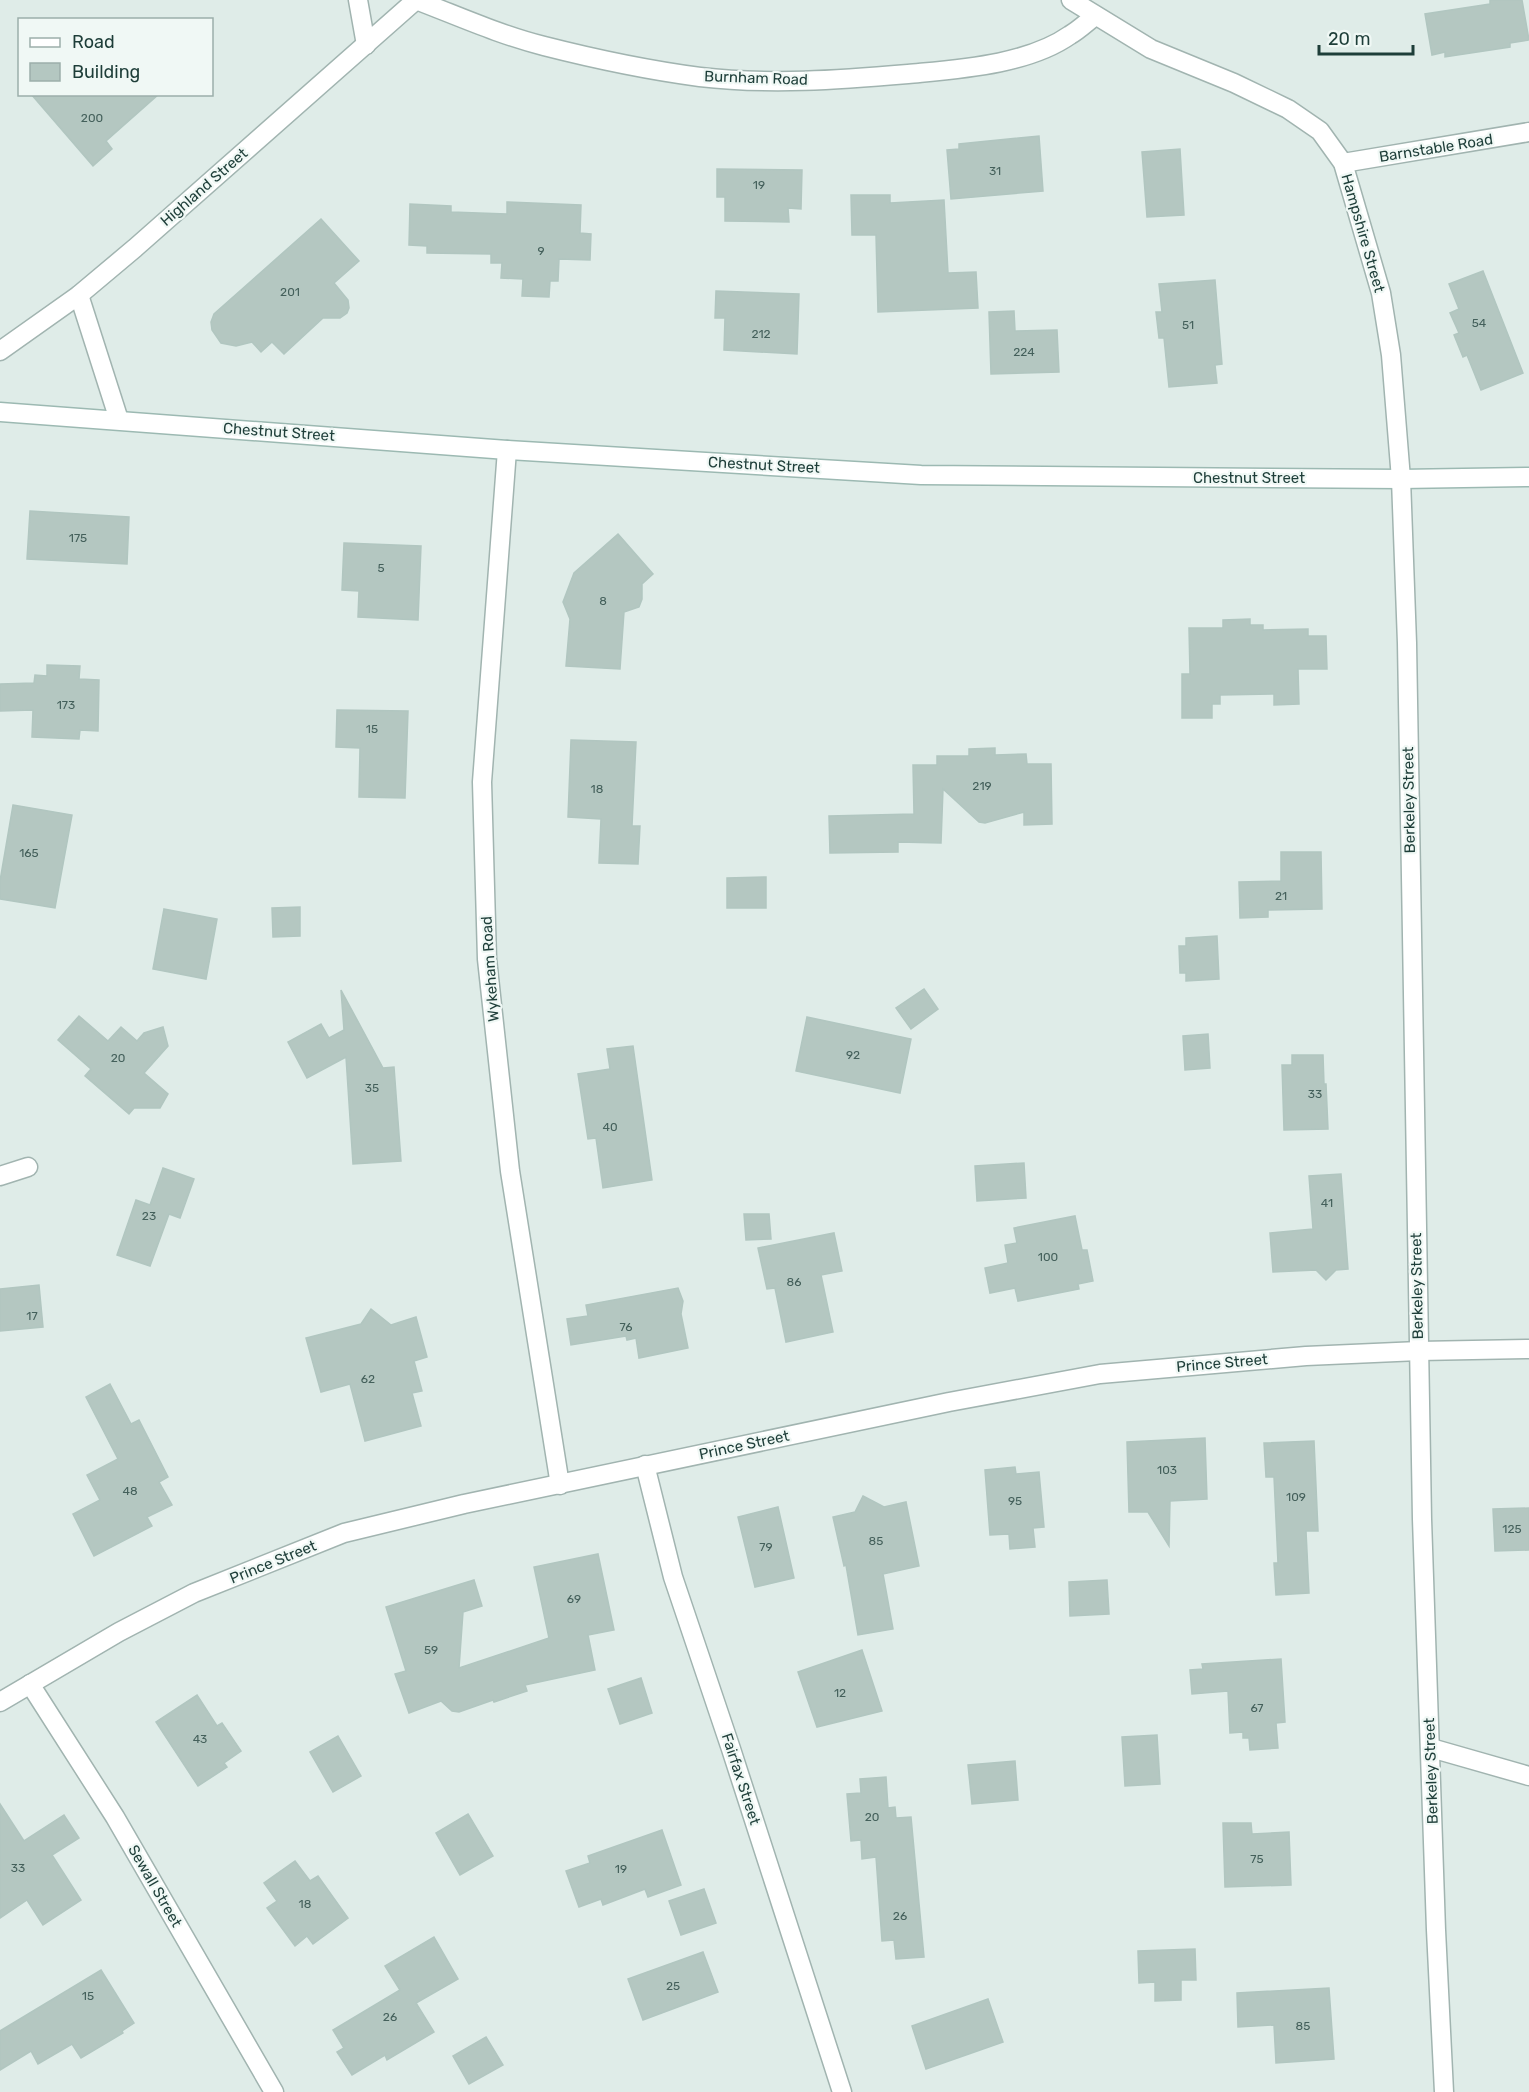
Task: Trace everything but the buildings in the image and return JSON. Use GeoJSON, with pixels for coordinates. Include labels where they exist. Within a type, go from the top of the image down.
{"type":"FeatureCollection","features":[{"type":"Feature","properties":{"kind":"street"},"geometry":{"type":"LineString","coordinates":[[358,0],[366,45]]}},
{"type":"Feature","properties":{"kind":"street","name":"Highland Street"},"geometry":{"type":"LineString","coordinates":[[0,351],[79,295],[416,0]]}},
{"type":"Feature","properties":{"kind":"street","name":"Burnham Road"},"geometry":{"type":"LineString","coordinates":[[416,0],[476,24],[542,46],[616,63],[700,77],[777,81],[850,79],[934,71],[1004,61],[1039,51],[1069,36],[1095,16]]}},
{"type":"Feature","properties":{"kind":"street","name":"Hampshire Street"},"geometry":{"type":"LineString","coordinates":[[1071,0],[1151,49],[1234,83],[1288,109],[1320,131],[1343,163],[1381,293],[1391,355],[1401,479]]}},
{"type":"Feature","properties":{"kind":"street","name":"Barnstable Road"},"geometry":{"type":"LineString","coordinates":[[1343,163],[1529,132]]}},
{"type":"Feature","properties":{"kind":"street"},"geometry":{"type":"LineString","coordinates":[[79,295],[119,420]]}},
{"type":"Feature","properties":{"kind":"street","name":"Chestnut Street"},"geometry":{"type":"LineString","coordinates":[[0,412],[507,450],[921,475],[1401,479],[1529,477]]}},
{"type":"Feature","properties":{"kind":"street","name":"Wykeham Road"},"geometry":{"type":"LineString","coordinates":[[507,450],[482,782],[487,959],[510,1171],[560,1485]]}},
{"type":"Feature","properties":{"kind":"street","name":"Berkeley Street"},"geometry":{"type":"LineString","coordinates":[[1401,479],[1407,643],[1422,1519],[1444,2092]]}},
{"type":"Feature","properties":{"kind":"street"},"geometry":{"type":"LineString","coordinates":[[0,1176],[28,1167]]}},
{"type":"Feature","properties":{"kind":"street","name":"Prince Street"},"geometry":{"type":"LineString","coordinates":[[0,1702],[118,1632],[195,1593],[344,1533],[464,1504],[950,1402],[1100,1374],[1296,1357],[1529,1349]]}},
{"type":"Feature","properties":{"kind":"street","name":"Fairfax Street"},"geometry":{"type":"LineString","coordinates":[[645,1465],[673,1577],[842,2092]]}},
{"type":"Feature","properties":{"kind":"street","name":"Sewall Street"},"geometry":{"type":"LineString","coordinates":[[30,1684],[116,1817],[274,2092]]}},
{"type":"Feature","properties":{"kind":"street"},"geometry":{"type":"LineString","coordinates":[[1431,1748],[1529,1776]]}}]}
